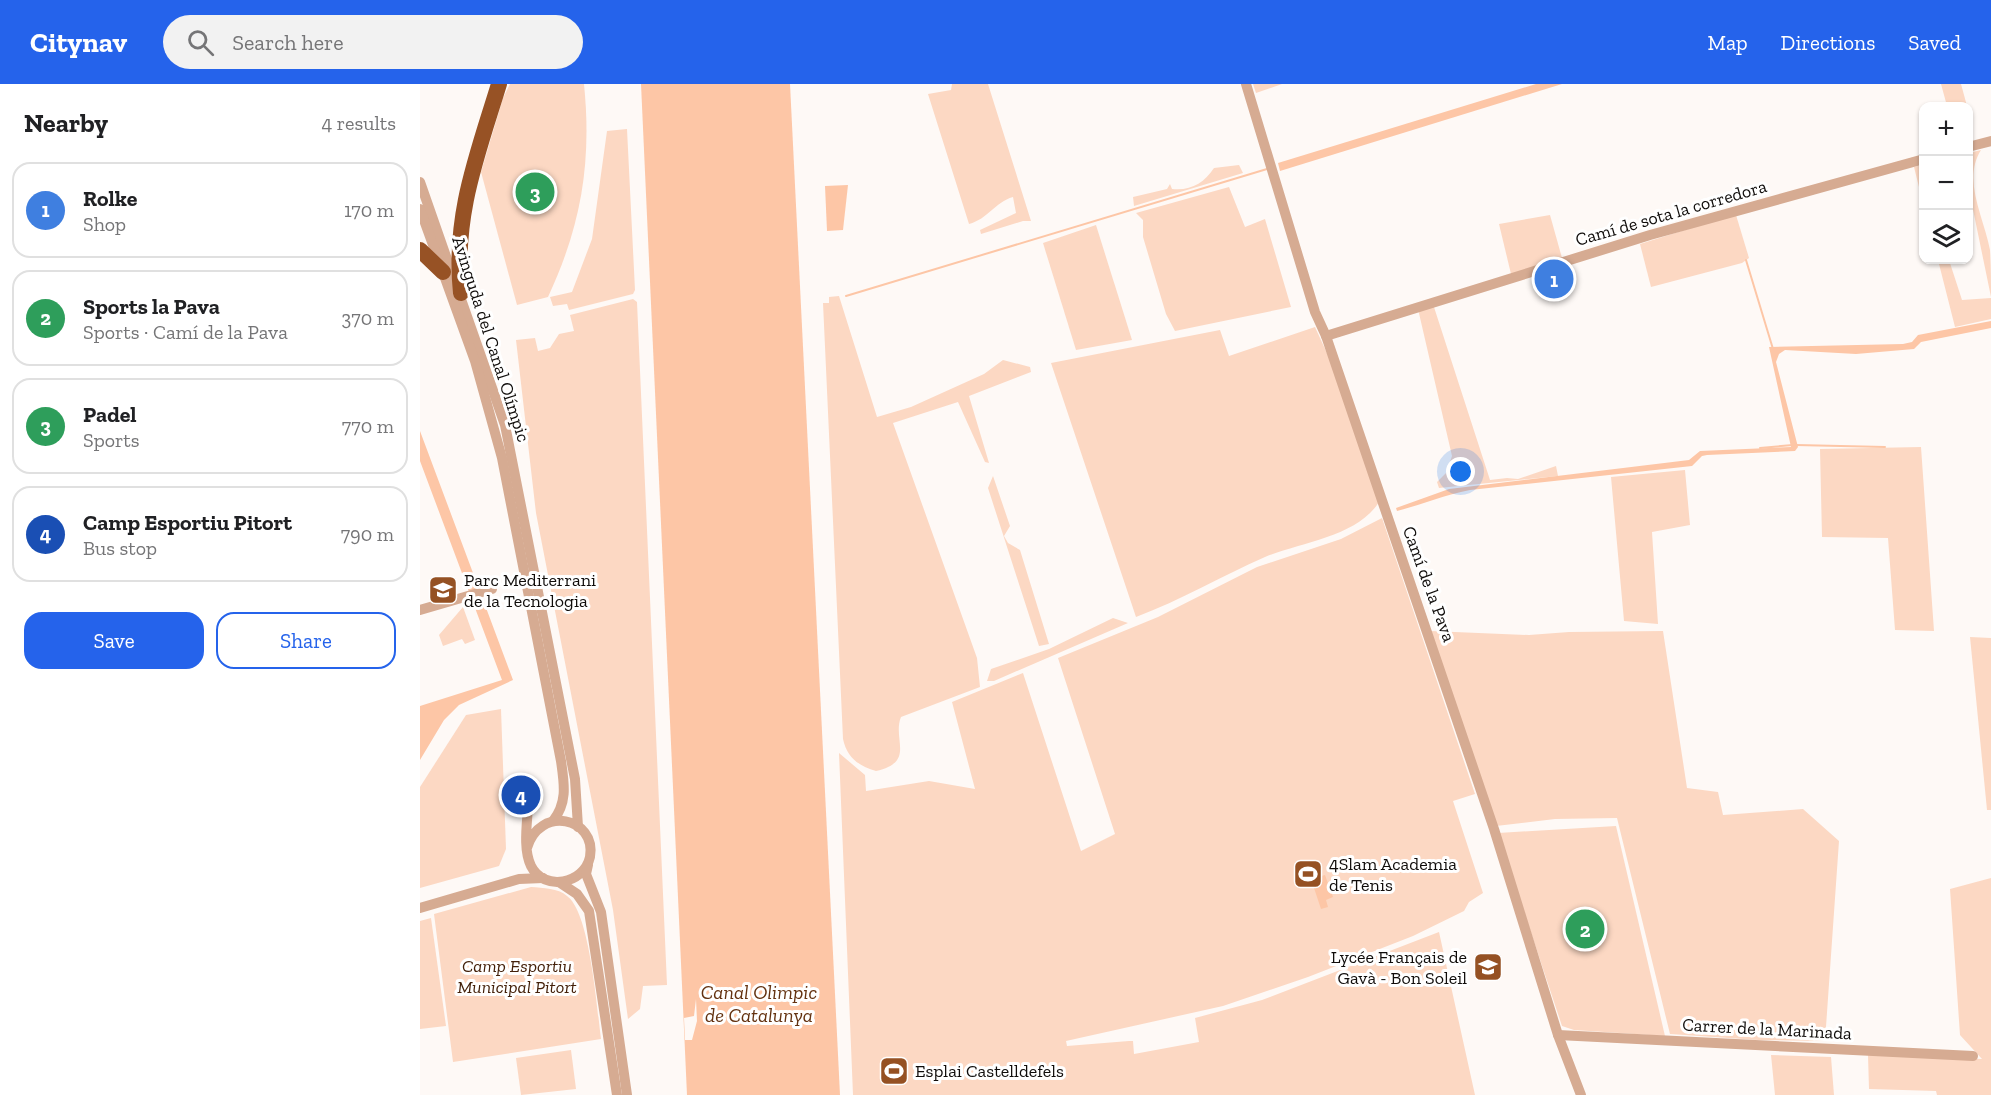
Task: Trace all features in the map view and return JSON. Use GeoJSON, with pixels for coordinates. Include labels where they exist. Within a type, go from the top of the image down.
{"type":"FeatureCollection","features":[{"type":"Feature","properties":{"kind":"highway"},"geometry":{"type":"LineString","coordinates":[[461,293],[458,251],[463,212],[498,88]]}},
{"type":"Feature","properties":{"kind":"highway"},"geometry":{"type":"LineString","coordinates":[[420,250],[443,272]]}},
{"type":"Feature","properties":{"kind":"street","name":"Camí de la Pava"},"geometry":{"type":"LineString","coordinates":[[1246,84],[1315,312],[1326,336],[1476,773],[1558,1035],[1581,1095]]}},
{"type":"Feature","properties":{"kind":"street"},"geometry":{"type":"LineString","coordinates":[[1973,146],[1991,141]]}},
{"type":"Feature","properties":{"kind":"street","name":"Camí de sota la corredora"},"geometry":{"type":"LineString","coordinates":[[1326,336],[1650,235],[1919,160]]}},
{"type":"Feature","properties":{"kind":"street","name":"Avinguda del Canal Olímpic"},"geometry":{"type":"LineString","coordinates":[[420,182],[499,406],[513,463],[575,779],[578,827]]}},
{"type":"Feature","properties":{"kind":"street","name":"Avinguda del Canal Olímpic"},"geometry":{"type":"LineString","coordinates":[[420,208],[489,409],[514,516],[565,787],[562,806],[549,822]]}},
{"type":"Feature","properties":{"kind":"street"},"geometry":{"type":"LineString","coordinates":[[420,610],[489,589]]}},
{"type":"Feature","properties":{"kind":"street"},"geometry":{"type":"LineString","coordinates":[[519,879],[526,873],[529,862],[528,807],[534,820],[569,822],[578,827],[588,838],[590,854],[586,874],[601,912],[627,1095]]}},
{"type":"Feature","properties":{"kind":"street"},"geometry":{"type":"LineString","coordinates":[[527,848],[535,831],[549,822]]}},
{"type":"Feature","properties":{"kind":"street"},"geometry":{"type":"LineString","coordinates":[[529,862],[543,878]]}},
{"type":"Feature","properties":{"kind":"street"},"geometry":{"type":"LineString","coordinates":[[559,882],[576,878],[588,865]]}},
{"type":"Feature","properties":{"kind":"street"},"geometry":{"type":"LineString","coordinates":[[420,908],[519,879],[543,878],[559,882],[578,894],[589,911],[617,1095]]}},
{"type":"Feature","properties":{"kind":"street","name":"Carrer de la Marinada"},"geometry":{"type":"LineString","coordinates":[[1558,1035],[1973,1056]]}},
{"type":"Feature","properties":{"kind":"green space"},"geometry":{"type":"Polygon","coordinates":[[[510,84],[584,84],[586,113],[585,167],[569,245],[548,297],[517,305],[481,172],[503,98],[510,84]]]}},
{"type":"Feature","properties":{"kind":"green space"},"geometry":{"type":"Polygon","coordinates":[[[952,84],[988,84],[1031,221],[1023,221],[981,234],[980,230],[1016,213],[1013,197],[976,222],[969,224],[928,94],[951,90],[952,84]]]}},
{"type":"Feature","properties":{"kind":"green space"},"geometry":{"type":"Polygon","coordinates":[[[1253,84],[1282,84],[1256,93],[1253,84]]]}},
{"type":"Feature","properties":{"kind":"green space"},"geometry":{"type":"Polygon","coordinates":[[[1941,84],[1961,84],[1966,102],[1946,102],[1941,84]]]}},
{"type":"Feature","properties":{"kind":"green space"},"geometry":{"type":"Polygon","coordinates":[[[627,129],[635,290],[633,294],[569,310],[567,304],[553,306],[550,297],[572,292],[592,239],[607,131],[627,129]]]}},
{"type":"Feature","properties":{"kind":"green space"},"geometry":{"type":"Polygon","coordinates":[[[1981,150],[1976,162],[1974,186],[1990,250],[1991,297],[1973,209],[1973,152],[1981,150]]]}},
{"type":"Feature","properties":{"kind":"green space"},"geometry":{"type":"Polygon","coordinates":[[[1239,165],[1243,173],[1134,206],[1133,197],[1167,189],[1170,184],[1172,189],[1185,189],[1201,182],[1214,168],[1239,165]]]}},
{"type":"Feature","properties":{"kind":"green space"},"geometry":{"type":"Polygon","coordinates":[[[1919,166],[1919,187],[1914,167],[1919,166]]]}},
{"type":"Feature","properties":{"kind":"green space"},"geometry":{"type":"Polygon","coordinates":[[[1229,187],[1245,227],[1265,219],[1291,307],[1175,331],[1166,314],[1143,237],[1143,220],[1136,213],[1229,187]]]}},
{"type":"Feature","properties":{"kind":"green space"},"geometry":{"type":"Polygon","coordinates":[[[1550,215],[1562,258],[1511,274],[1499,224],[1550,215]]]}},
{"type":"Feature","properties":{"kind":"green space"},"geometry":{"type":"Polygon","coordinates":[[[1736,215],[1749,258],[1742,263],[1651,287],[1640,244],[1736,215]]]}},
{"type":"Feature","properties":{"kind":"green space"},"geometry":{"type":"Polygon","coordinates":[[[1096,225],[1132,340],[1076,350],[1043,243],[1096,225]]]}},
{"type":"Feature","properties":{"kind":"green space"},"geometry":{"type":"Polygon","coordinates":[[[1939,264],[1950,264],[1962,300],[1991,298],[1991,319],[1955,327],[1939,264]]]}},
{"type":"Feature","properties":{"kind":"green space"},"geometry":{"type":"Polygon","coordinates":[[[839,296],[877,417],[911,407],[984,374],[1003,360],[1030,367],[1031,372],[969,396],[989,463],[985,462],[958,402],[893,423],[977,658],[980,687],[901,717],[899,756],[896,762],[876,771],[864,767],[855,760],[847,751],[843,739],[823,303],[829,303],[829,297],[839,296]]]}},
{"type":"Feature","properties":{"kind":"green space"},"geometry":{"type":"Polygon","coordinates":[[[633,299],[637,302],[667,985],[643,986],[640,1009],[628,1019],[613,910],[536,513],[516,340],[535,338],[538,351],[550,348],[559,334],[574,331],[570,315],[633,299]]]}},
{"type":"Feature","properties":{"kind":"green space"},"geometry":{"type":"Polygon","coordinates":[[[1433,304],[1490,480],[1518,479],[1556,466],[1558,476],[1439,488],[1437,482],[1446,473],[1452,456],[1418,309],[1433,304]]]}},
{"type":"Feature","properties":{"kind":"green space"},"geometry":{"type":"Polygon","coordinates":[[[1315,327],[1331,362],[1379,502],[1369,514],[1343,531],[1265,557],[1136,617],[1051,363],[1220,330],[1229,356],[1315,327]]]}},
{"type":"Feature","properties":{"kind":"green space"},"geometry":{"type":"Polygon","coordinates":[[[1921,447],[1934,631],[1895,630],[1888,538],[1822,537],[1820,449],[1921,447]]]}},
{"type":"Feature","properties":{"kind":"green space"},"geometry":{"type":"Polygon","coordinates":[[[1685,470],[1690,525],[1652,532],[1658,624],[1624,621],[1611,477],[1685,470]]]}},
{"type":"Feature","properties":{"kind":"green space"},"geometry":{"type":"Polygon","coordinates":[[[993,476],[1010,526],[1004,536],[1008,543],[1020,550],[1049,644],[1039,646],[988,488],[993,476]]]}},
{"type":"Feature","properties":{"kind":"green space"},"geometry":{"type":"Polygon","coordinates":[[[1382,518],[1475,794],[1453,801],[1483,893],[1469,902],[1464,911],[1413,936],[1308,977],[1223,1006],[1066,1041],[1067,1046],[1133,1041],[1134,1054],[1199,1042],[1195,1018],[1262,1000],[1439,932],[1475,1095],[853,1095],[839,753],[865,775],[866,791],[929,781],[975,789],[952,702],[1023,673],[1081,851],[1115,834],[1058,658],[1158,617],[1257,567],[1341,539],[1382,518]]]}},
{"type":"Feature","properties":{"kind":"green space"},"geometry":{"type":"Polygon","coordinates":[[[463,607],[475,640],[465,644],[462,639],[443,646],[439,635],[463,607]]]}},
{"type":"Feature","properties":{"kind":"green space"},"geometry":{"type":"Polygon","coordinates":[[[1113,618],[1128,623],[994,681],[987,681],[991,669],[1049,649],[1113,618]]]}},
{"type":"Feature","properties":{"kind":"green space"},"geometry":{"type":"Polygon","coordinates":[[[1431,631],[1529,635],[1569,632],[1663,631],[1687,788],[1718,792],[1723,815],[1803,809],[1839,841],[1825,1041],[1758,1040],[1670,1034],[1617,818],[1555,819],[1496,826],[1431,631]]]}},
{"type":"Feature","properties":{"kind":"green space"},"geometry":{"type":"Polygon","coordinates":[[[1970,637],[1991,638],[1991,810],[1987,810],[1970,637]]]}},
{"type":"Feature","properties":{"kind":"green space"},"geometry":{"type":"Polygon","coordinates":[[[501,709],[506,849],[499,866],[420,888],[420,787],[466,715],[501,709]]]}},
{"type":"Feature","properties":{"kind":"green space"},"geometry":{"type":"Polygon","coordinates":[[[1616,826],[1665,1036],[1574,1030],[1562,1026],[1498,833],[1616,826]]]}},
{"type":"Feature","properties":{"kind":"green space"},"geometry":{"type":"Polygon","coordinates":[[[1991,878],[1991,1095],[1937,1095],[1936,1091],[1869,1089],[1868,1055],[1982,1059],[1960,1035],[1950,889],[1991,878]]]}},
{"type":"Feature","properties":{"kind":"green space","name":"Camp Esportiu Municipal Pitort"},"geometry":{"type":"Polygon","coordinates":[[[531,887],[559,891],[567,896],[575,906],[587,940],[601,1039],[453,1062],[434,914],[531,887]]]}},
{"type":"Feature","properties":{"kind":"green space"},"geometry":{"type":"Polygon","coordinates":[[[431,918],[446,1026],[420,1029],[420,921],[431,918]]]}},
{"type":"Feature","properties":{"kind":"green space"},"geometry":{"type":"Polygon","coordinates":[[[571,1050],[576,1089],[521,1095],[516,1058],[571,1050]]]}},
{"type":"Feature","properties":{"kind":"green space"},"geometry":{"type":"Polygon","coordinates":[[[1771,1055],[1831,1057],[1834,1095],[1775,1095],[1771,1055]]]}},
{"type":"Feature","properties":{"kind":"water","name":"Canal Olimpic de Catalunya"},"geometry":{"type":"Polygon","coordinates":[[[641,84],[790,84],[840,1095],[687,1095],[641,84]]]}},
{"type":"Feature","properties":{"kind":"water"},"geometry":{"type":"Polygon","coordinates":[[[1536,84],[1562,84],[1280,171],[1278,163],[1536,84]]]}},
{"type":"Feature","properties":{"kind":"water"},"geometry":{"type":"Polygon","coordinates":[[[848,185],[843,230],[827,231],[825,186],[848,185]]]}},
{"type":"Feature","properties":{"kind":"water"},"geometry":{"type":"Polygon","coordinates":[[[1991,321],[1991,328],[1921,342],[1914,349],[1856,354],[1785,350],[1779,354],[1776,362],[1798,447],[1795,451],[1707,455],[1702,456],[1692,466],[1470,490],[1397,511],[1396,508],[1449,489],[1689,460],[1700,451],[1791,447],[1769,347],[1903,344],[1912,342],[1918,335],[1991,321]]]}},
{"type":"Feature","properties":{"kind":"water"},"geometry":{"type":"Polygon","coordinates":[[[420,431],[513,680],[459,705],[444,720],[420,760],[420,706],[502,680],[420,461],[420,431]]]}},
{"type":"Feature","properties":{"kind":"water"},"geometry":{"type":"Polygon","coordinates":[[[1325,875],[1333,897],[1326,900],[1328,907],[1321,909],[1311,879],[1325,875]]]}},
{"type":"Feature","properties":{"kind":"pier"},"geometry":{"type":"Polygon","coordinates":[[[696,999],[697,1021],[692,1040],[685,1040],[684,1018],[694,1016],[696,999]]]}},
{"type":"Feature","properties":{"kind":"waterway"},"geometry":{"type":"LineString","coordinates":[[846,296],[1267,169]]}},
{"type":"Feature","properties":{"kind":"waterway"},"geometry":{"type":"LineString","coordinates":[[1746,260],[1773,349]]}},
{"type":"Feature","properties":{"kind":"waterway"},"geometry":{"type":"LineString","coordinates":[[1760,448],[1793,445]]}},
{"type":"Feature","properties":{"kind":"waterway"},"geometry":{"type":"LineString","coordinates":[[1796,445],[1885,447]]}},
{"type":"Feature","properties":{"kind":"place","name":"Padel"},"geometry":{"type":"Point","coordinates":[535,192]}},
{"type":"Feature","properties":{"kind":"place","name":"Rolke"},"geometry":{"type":"Point","coordinates":[1554,279]}},
{"type":"Feature","properties":{"kind":"place","name":"Parc Mediterrani de la Tecnologia"},"geometry":{"type":"Point","coordinates":[443,590]}},
{"type":"Feature","properties":{"kind":"place","name":"Camp Esportiu Pitort"},"geometry":{"type":"Point","coordinates":[521,795]}},
{"type":"Feature","properties":{"kind":"place","name":"4Slam Academia de Tenis"},"geometry":{"type":"Point","coordinates":[1308,874]}},
{"type":"Feature","properties":{"kind":"place","name":"Sports la Pava"},"geometry":{"type":"Point","coordinates":[1585,929]}},
{"type":"Feature","properties":{"kind":"place","name":"Lycée Français de Gavà - Bon Soleil"},"geometry":{"type":"Point","coordinates":[1488,967]}},
{"type":"Feature","properties":{"kind":"place","name":"Esplai Castelldefels"},"geometry":{"type":"Point","coordinates":[894,1071]}}]}
